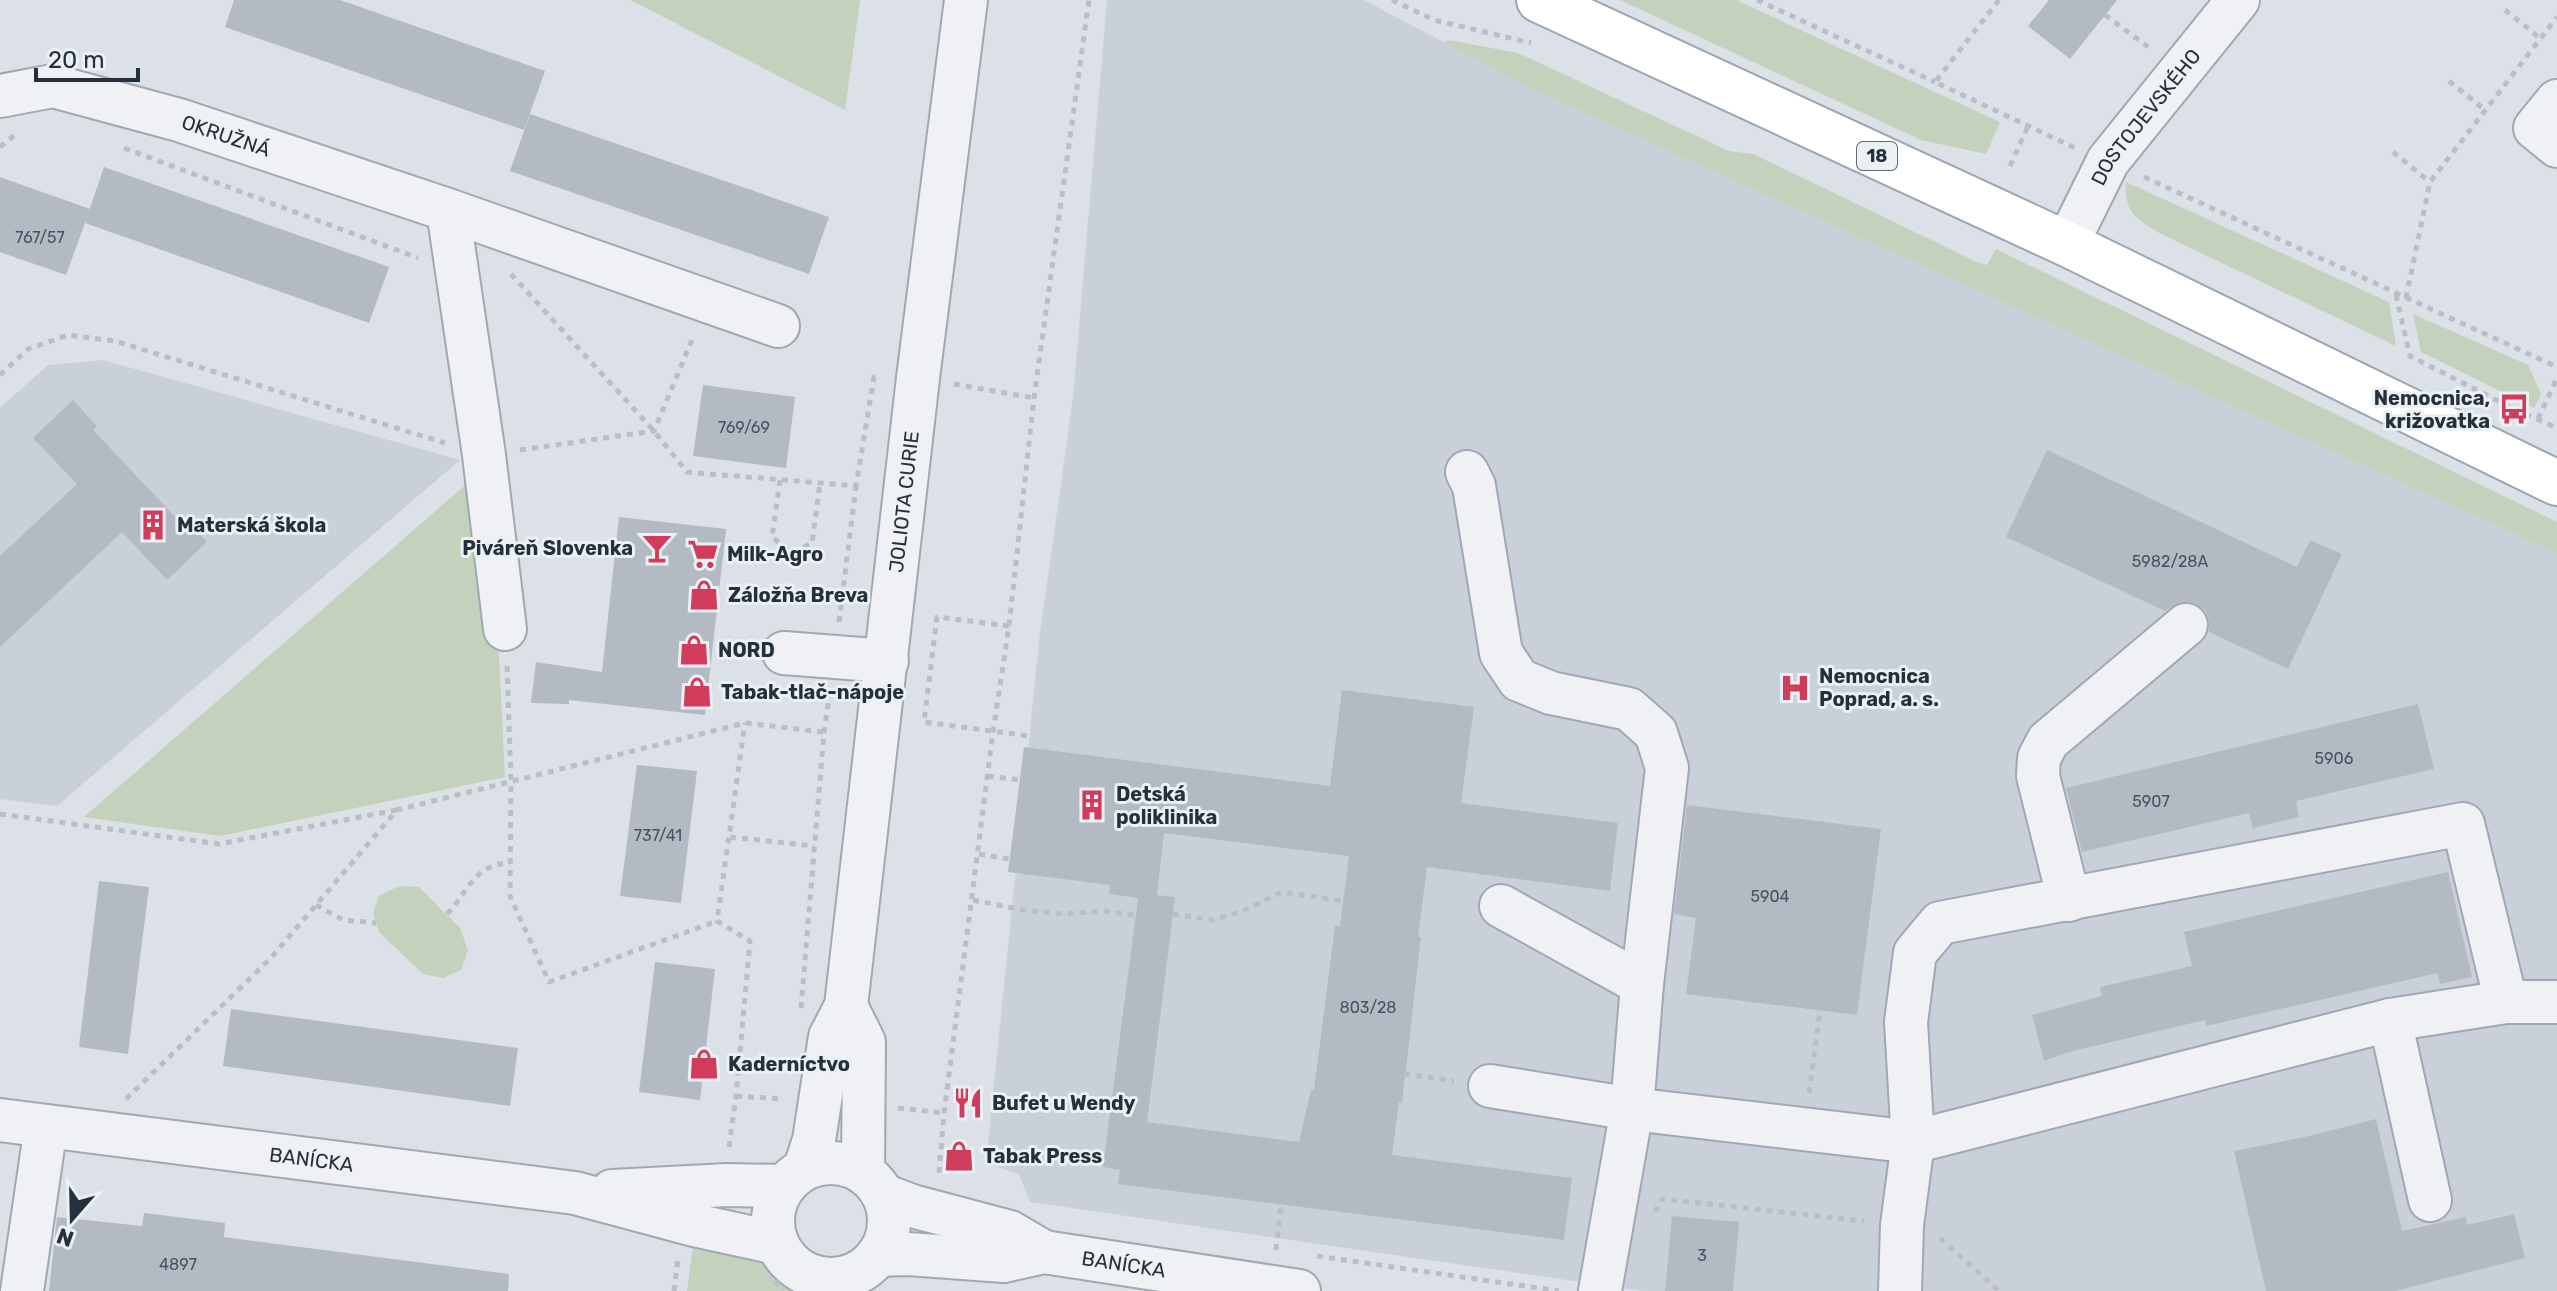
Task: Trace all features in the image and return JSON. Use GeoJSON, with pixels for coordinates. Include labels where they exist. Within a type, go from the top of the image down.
{"type":"FeatureCollection","features":[{"type":"Feature","properties":{"kind":"main road","name":"18"},"geometry":{"type":"LineString","coordinates":[[1539,0],[2067,244],[2557,483]]}},
{"type":"Feature","properties":{"kind":"street","name":"JOLIOTA CURIE"},"geometry":{"type":"LineString","coordinates":[[795,1177],[814,1140],[830,1037],[846,1006],[920,363],[966,0]]}},
{"type":"Feature","properties":{"kind":"street","name":"DOSTOJEVSKÉHO"},"geometry":{"type":"LineString","coordinates":[[2067,244],[2108,161],[2238,0]]}},
{"type":"Feature","properties":{"kind":"street","name":"OKRUŽNÁ"},"geometry":{"type":"LineString","coordinates":[[8,114],[53,86],[179,120],[778,326]]}},
{"type":"Feature","properties":{"kind":"street"},"geometry":{"type":"LineString","coordinates":[[2557,101],[2535,128],[2557,146]]}},
{"type":"Feature","properties":{"kind":"street"},"geometry":{"type":"LineString","coordinates":[[448,210],[484,455],[505,629]]}},
{"type":"Feature","properties":{"kind":"street"},"geometry":{"type":"LineString","coordinates":[[1467,472],[1474,486],[1501,653],[1519,680],[1551,693],[1629,709],[1656,733],[1667,768],[1642,984],[1632,1109],[1600,1291]]}},
{"type":"Feature","properties":{"kind":"street"},"geometry":{"type":"LineString","coordinates":[[2069,900],[2038,776],[2039,758],[2048,741],[2186,625]]}},
{"type":"Feature","properties":{"kind":"street"},"geometry":{"type":"LineString","coordinates":[[784,653],[887,661]]}},
{"type":"Feature","properties":{"kind":"street"},"geometry":{"type":"LineString","coordinates":[[1900,1291],[1902,1225],[1913,1142],[1906,1022],[1915,953],[1940,923],[2463,824],[2506,1002]]}},
{"type":"Feature","properties":{"kind":"street"},"geometry":{"type":"LineString","coordinates":[[1501,906],[1642,984]]}},
{"type":"Feature","properties":{"kind":"street"},"geometry":{"type":"LineString","coordinates":[[1490,1086],[1632,1109],[1913,1142],[2390,1020],[2506,1002],[2557,1002]]}},
{"type":"Feature","properties":{"kind":"street"},"geometry":{"type":"LineString","coordinates":[[846,1006],[864,1042],[873,1183]]}},
{"type":"Feature","properties":{"kind":"street"},"geometry":{"type":"LineString","coordinates":[[2390,1020],[2430,1200]]}},
{"type":"Feature","properties":{"kind":"street","name":"BANÍCKA"},"geometry":{"type":"LineString","coordinates":[[0,1120],[575,1193],[694,1225],[793,1267]]}},
{"type":"Feature","properties":{"kind":"street"},"geometry":{"type":"LineString","coordinates":[[22,1291],[46,1126]]}},
{"type":"Feature","properties":{"kind":"street"},"geometry":{"type":"LineString","coordinates":[[820,1163],[835,1163],[850,1165],[873,1183],[888,1210],[889,1226],[886,1241],[865,1273],[828,1278],[811,1276],[793,1267],[773,1227],[777,1198],[795,1177],[820,1163]]}},
{"type":"Feature","properties":{"kind":"street","name":"BANÍCKA"},"geometry":{"type":"LineString","coordinates":[[575,1193],[727,1185],[795,1177]]}},
{"type":"Feature","properties":{"kind":"street","name":"BANÍCKA"},"geometry":{"type":"LineString","coordinates":[[873,1183],[912,1206],[1010,1232],[1044,1252]]}},
{"type":"Feature","properties":{"kind":"street","name":"BANÍCKA"},"geometry":{"type":"LineString","coordinates":[[865,1273],[908,1254],[1004,1261],[1044,1252],[1299,1291]]}},
{"type":"Feature","properties":{"kind":"path"},"geometry":{"type":"LineString","coordinates":[[939,1178],[944,1113],[1009,626],[1034,398],[1089,0]]}},
{"type":"Feature","properties":{"kind":"path"},"geometry":{"type":"LineString","coordinates":[[1392,0],[1434,20],[1543,48]]}},
{"type":"Feature","properties":{"kind":"path"},"geometry":{"type":"LineString","coordinates":[[1757,0],[2082,151]]}},
{"type":"Feature","properties":{"kind":"path"},"geometry":{"type":"LineString","coordinates":[[1935,82],[1999,0]]}},
{"type":"Feature","properties":{"kind":"path"},"geometry":{"type":"LineString","coordinates":[[2505,10],[2541,39]]}},
{"type":"Feature","properties":{"kind":"path"},"geometry":{"type":"LineString","coordinates":[[2105,15],[2158,54]]}},
{"type":"Feature","properties":{"kind":"path"},"geometry":{"type":"LineString","coordinates":[[2406,299],[2430,182],[2557,17]]}},
{"type":"Feature","properties":{"kind":"path"},"geometry":{"type":"LineString","coordinates":[[2449,81],[2484,109]]}},
{"type":"Feature","properties":{"kind":"path"},"geometry":{"type":"LineString","coordinates":[[0,147],[8,114]]}},
{"type":"Feature","properties":{"kind":"path"},"geometry":{"type":"LineString","coordinates":[[2010,166],[2028,126]]}},
{"type":"Feature","properties":{"kind":"path"},"geometry":{"type":"LineString","coordinates":[[120,146],[457,272]]}},
{"type":"Feature","properties":{"kind":"path"},"geometry":{"type":"LineString","coordinates":[[2393,152],[2430,182]]}},
{"type":"Feature","properties":{"kind":"path"},"geometry":{"type":"LineString","coordinates":[[2135,173],[2557,367]]}},
{"type":"Feature","properties":{"kind":"path"},"geometry":{"type":"LineString","coordinates":[[507,269],[654,431],[687,472],[732,476]]}},
{"type":"Feature","properties":{"kind":"path"},"geometry":{"type":"LineString","coordinates":[[2396,293],[2410,356],[2557,428]]}},
{"type":"Feature","properties":{"kind":"path"},"geometry":{"type":"LineString","coordinates":[[654,431],[708,301]]}},
{"type":"Feature","properties":{"kind":"path"},"geometry":{"type":"LineString","coordinates":[[0,375],[28,349],[68,335],[115,341],[484,455],[654,431]]}},
{"type":"Feature","properties":{"kind":"path"},"geometry":{"type":"LineString","coordinates":[[2538,419],[2557,378]]}},
{"type":"Feature","properties":{"kind":"path"},"geometry":{"type":"LineString","coordinates":[[780,480],[772,537],[792,553],[812,543],[820,483]]}},
{"type":"Feature","properties":{"kind":"path"},"geometry":{"type":"LineString","coordinates":[[800,1019],[824,732],[856,486]]}},
{"type":"Feature","properties":{"kind":"path"},"geometry":{"type":"LineString","coordinates":[[1009,626],[937,617],[924,722],[1029,736]]}},
{"type":"Feature","properties":{"kind":"path"},"geometry":{"type":"LineString","coordinates":[[505,629],[511,781],[510,896],[549,982],[717,921]]}},
{"type":"Feature","properties":{"kind":"path"},"geometry":{"type":"LineString","coordinates":[[0,814],[219,844],[397,810],[745,723],[824,732]]}},
{"type":"Feature","properties":{"kind":"path"},"geometry":{"type":"LineString","coordinates":[[717,921],[745,723]]}},
{"type":"Feature","properties":{"kind":"path"},"geometry":{"type":"LineString","coordinates":[[988,776],[1019,780]]}},
{"type":"Feature","properties":{"kind":"path"},"geometry":{"type":"LineString","coordinates":[[126,1099],[270,959],[397,810]]}},
{"type":"Feature","properties":{"kind":"path"},"geometry":{"type":"LineString","coordinates":[[730,837],[814,846]]}},
{"type":"Feature","properties":{"kind":"path"},"geometry":{"type":"LineString","coordinates":[[979,854],[1009,859]]}},
{"type":"Feature","properties":{"kind":"path"},"geometry":{"type":"LineString","coordinates":[[447,914],[461,899],[475,875],[495,863],[510,863]]}},
{"type":"Feature","properties":{"kind":"path"},"geometry":{"type":"LineString","coordinates":[[1173,914],[1213,920],[1243,911],[1282,892],[1343,901]]}},
{"type":"Feature","properties":{"kind":"path"},"geometry":{"type":"LineString","coordinates":[[973,900],[1062,914],[1104,911],[1135,915]]}},
{"type":"Feature","properties":{"kind":"path"},"geometry":{"type":"LineString","coordinates":[[316,905],[343,920],[376,923]]}},
{"type":"Feature","properties":{"kind":"path"},"geometry":{"type":"LineString","coordinates":[[717,921],[750,941],[729,1151]]}},
{"type":"Feature","properties":{"kind":"path"},"geometry":{"type":"LineString","coordinates":[[1804,1129],[1820,1011]]}},
{"type":"Feature","properties":{"kind":"path"},"geometry":{"type":"LineString","coordinates":[[1404,1074],[1490,1086]]}},
{"type":"Feature","properties":{"kind":"path"},"geometry":{"type":"LineString","coordinates":[[736,1096],[789,1100]]}},
{"type":"Feature","properties":{"kind":"path"},"geometry":{"type":"LineString","coordinates":[[891,1108],[944,1113]]}},
{"type":"Feature","properties":{"kind":"path"},"geometry":{"type":"LineString","coordinates":[[1649,1221],[1662,1199],[1902,1225],[1937,1236],[1999,1291]]}},
{"type":"Feature","properties":{"kind":"path"},"geometry":{"type":"LineString","coordinates":[[1276,1250],[1281,1206]]}},
{"type":"Feature","properties":{"kind":"path"},"geometry":{"type":"LineString","coordinates":[[674,1291],[679,1245]]}},
{"type":"Feature","properties":{"kind":"shaded area","name":"Nemocnica Poprad, a. s."},"geometry":{"type":"Polygon","coordinates":[[[1107,0],[1364,0],[1536,91],[2557,553],[2557,1291],[1642,1291],[1030,1202],[1019,1174],[986,1163],[1039,641],[1073,397],[1107,0]]]}},
{"type":"Feature","properties":{"kind":"shaded area"},"geometry":{"type":"Polygon","coordinates":[[[103,360],[460,460],[57,806],[0,799],[0,408],[48,365],[103,360]]]}},
{"type":"Feature","properties":{"kind":"green space"},"geometry":{"type":"Polygon","coordinates":[[[630,0],[860,0],[845,110],[630,0]]]}},
{"type":"Feature","properties":{"kind":"green space"},"geometry":{"type":"Polygon","coordinates":[[[1620,0],[1736,0],[2000,122],[1986,154],[1921,140],[1620,0]]]}},
{"type":"Feature","properties":{"kind":"green space"},"geometry":{"type":"Polygon","coordinates":[[[1448,40],[1518,53],[1729,151],[1753,154],[1979,263],[1987,265],[1996,249],[2557,522],[2557,553],[1536,91],[1444,43],[1448,40]]]}},
{"type":"Feature","properties":{"kind":"green space"},"geometry":{"type":"Polygon","coordinates":[[[2126,182],[2389,302],[2396,346],[2161,234],[2134,214],[2127,201],[2126,182]]]}},
{"type":"Feature","properties":{"kind":"green space"},"geometry":{"type":"Polygon","coordinates":[[[2413,314],[2528,365],[2541,394],[2534,408],[2421,352],[2413,314]]]}},
{"type":"Feature","properties":{"kind":"green space"},"geometry":{"type":"Polygon","coordinates":[[[478,474],[498,634],[505,777],[220,836],[84,817],[478,474]]]}},
{"type":"Feature","properties":{"kind":"green space"},"geometry":{"type":"Polygon","coordinates":[[[399,886],[419,887],[460,928],[468,950],[461,970],[443,978],[423,974],[379,932],[373,913],[379,896],[399,886]]]}},
{"type":"Feature","properties":{"kind":"green space"},"geometry":{"type":"Polygon","coordinates":[[[693,1248],[780,1260],[797,1278],[797,1291],[687,1291],[693,1248]]]}},
{"type":"Feature","properties":{"kind":"building"},"geometry":{"type":"Polygon","coordinates":[[[234,0],[340,0],[545,71],[524,130],[225,27],[234,0]]]}},
{"type":"Feature","properties":{"kind":"building"},"geometry":{"type":"Polygon","coordinates":[[[2049,0],[2117,0],[2070,59],[2028,26],[2049,0]]]}},
{"type":"Feature","properties":{"kind":"building"},"geometry":{"type":"Polygon","coordinates":[[[530,114],[829,217],[809,274],[510,171],[530,114]]]}},
{"type":"Feature","properties":{"kind":"building"},"geometry":{"type":"Polygon","coordinates":[[[104,167],[389,267],[369,323],[85,223],[104,167]]]}},
{"type":"Feature","properties":{"kind":"building"},"geometry":{"type":"Polygon","coordinates":[[[0,177],[90,209],[66,275],[0,252],[0,177]]]}},
{"type":"Feature","properties":{"kind":"building"},"geometry":{"type":"Polygon","coordinates":[[[703,385],[795,397],[786,468],[693,456],[703,385]]]}},
{"type":"Feature","properties":{"kind":"building","name":"Materská škola"},"geometry":{"type":"Polygon","coordinates":[[[73,400],[97,426],[93,430],[182,524],[186,520],[207,542],[167,580],[122,532],[0,647],[0,556],[77,484],[33,438],[73,400]]]}},
{"type":"Feature","properties":{"kind":"building"},"geometry":{"type":"Polygon","coordinates":[[[2047,450],[2297,567],[2310,540],[2342,554],[2288,669],[2209,632],[2205,610],[2195,603],[2181,602],[2165,611],[2006,537],[2047,450]]]}},
{"type":"Feature","properties":{"kind":"building"},"geometry":{"type":"Polygon","coordinates":[[[619,517],[726,529],[705,715],[569,700],[569,704],[531,703],[536,662],[602,672],[619,517]]]}},
{"type":"Feature","properties":{"kind":"building"},"geometry":{"type":"Polygon","coordinates":[[[1342,690],[1474,707],[1461,803],[1618,823],[1610,891],[1427,867],[1402,1103],[1399,1102],[1392,1155],[1572,1178],[1564,1240],[1118,1184],[1120,1170],[1103,1167],[1138,898],[1109,894],[1110,885],[1008,872],[1024,747],[1330,786],[1342,690]],[[1164,833],[1157,895],[1175,897],[1147,1122],[1299,1142],[1311,1090],[1314,1090],[1335,926],[1340,926],[1349,856],[1164,833]]]}},
{"type":"Feature","properties":{"kind":"building"},"geometry":{"type":"Polygon","coordinates":[[[2418,704],[2434,769],[2296,801],[2299,817],[2253,828],[2249,813],[2082,852],[2066,788],[2418,704]]]}},
{"type":"Feature","properties":{"kind":"building"},"geometry":{"type":"Polygon","coordinates":[[[637,765],[697,771],[681,903],[620,896],[637,765]]]}},
{"type":"Feature","properties":{"kind":"building"},"geometry":{"type":"Polygon","coordinates":[[[1687,805],[1881,829],[1857,1015],[1686,994],[1696,918],[1674,914],[1687,805]]]}},
{"type":"Feature","properties":{"kind":"building"},"geometry":{"type":"Polygon","coordinates":[[[2448,872],[2472,977],[2440,984],[2438,973],[2206,1026],[2205,1020],[2069,1052],[2044,1061],[2032,1015],[2102,996],[2100,987],[2192,966],[2184,932],[2448,872]]]}},
{"type":"Feature","properties":{"kind":"building"},"geometry":{"type":"Polygon","coordinates":[[[99,881],[149,887],[128,1054],[79,1047],[99,881]]]}},
{"type":"Feature","properties":{"kind":"building"},"geometry":{"type":"Polygon","coordinates":[[[655,962],[715,969],[700,1100],[639,1092],[655,962]]]}},
{"type":"Feature","properties":{"kind":"building"},"geometry":{"type":"Polygon","coordinates":[[[231,1009],[518,1048],[510,1106],[223,1066],[231,1009]]]}},
{"type":"Feature","properties":{"kind":"building"},"geometry":{"type":"Polygon","coordinates":[[[2376,1119],[2402,1231],[2466,1217],[2467,1225],[2514,1214],[2525,1258],[2395,1291],[2266,1291],[2234,1151],[2376,1119]]]}},
{"type":"Feature","properties":{"kind":"building"},"geometry":{"type":"Polygon","coordinates":[[[144,1213],[225,1223],[224,1237],[509,1274],[508,1291],[49,1291],[57,1217],[142,1226],[144,1213]]]}},
{"type":"Feature","properties":{"kind":"building"},"geometry":{"type":"Polygon","coordinates":[[[1672,1216],[1739,1222],[1733,1291],[1665,1291],[1672,1216]]]}},
{"type":"Feature","properties":{"kind":"place","name":"Nemocnica, križovatka"},"geometry":{"type":"Point","coordinates":[2514,409]}},
{"type":"Feature","properties":{"kind":"place","name":"Materská škola"},"geometry":{"type":"Point","coordinates":[153,525]}},
{"type":"Feature","properties":{"kind":"place","name":"Piváreň Slovenka"},"geometry":{"type":"Point","coordinates":[657,548]}},
{"type":"Feature","properties":{"kind":"place","name":"Milk-Agro"},"geometry":{"type":"Point","coordinates":[703,554]}},
{"type":"Feature","properties":{"kind":"place","name":"Záložňa Breva"},"geometry":{"type":"Point","coordinates":[704,595]}},
{"type":"Feature","properties":{"kind":"place","name":"NORD"},"geometry":{"type":"Point","coordinates":[694,650]}},
{"type":"Feature","properties":{"kind":"place","name":"Nemocnica Poprad, a. s."},"geometry":{"type":"Point","coordinates":[1795,688]}},
{"type":"Feature","properties":{"kind":"place","name":"Tabak-tlač-nápoje"},"geometry":{"type":"Point","coordinates":[697,692]}},
{"type":"Feature","properties":{"kind":"place","name":"Detská poliklinika"},"geometry":{"type":"Point","coordinates":[1092,805]}},
{"type":"Feature","properties":{"kind":"place","name":"Kaderníctvo"},"geometry":{"type":"Point","coordinates":[704,1064]}},
{"type":"Feature","properties":{"kind":"place","name":"Bufet u Wendy"},"geometry":{"type":"Point","coordinates":[968,1103]}},
{"type":"Feature","properties":{"kind":"place","name":"Tabak Press"},"geometry":{"type":"Point","coordinates":[959,1156]}}]}
